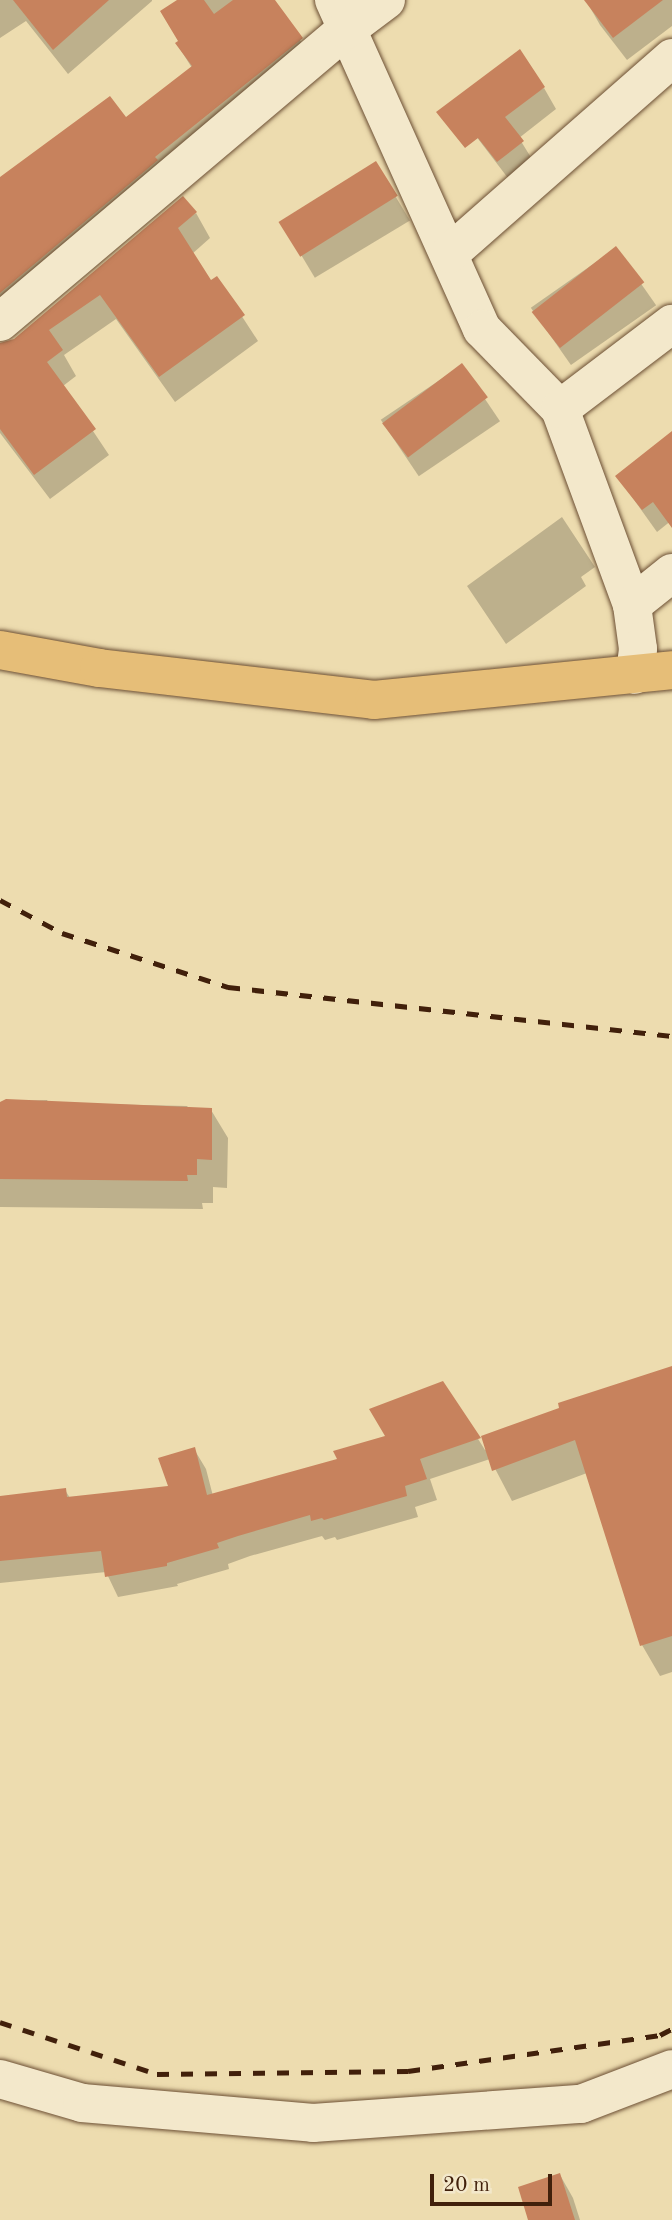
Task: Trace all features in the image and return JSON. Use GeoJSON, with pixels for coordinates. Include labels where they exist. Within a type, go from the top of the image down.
{"type":"FeatureCollection","features":[{"type":"Feature","properties":{"kind":"main road"},"geometry":{"type":"LineString","coordinates":[[0,650],[99,668],[374,700],[654,672]]}},
{"type":"Feature","properties":{"kind":"street"},"geometry":{"type":"LineString","coordinates":[[0,322],[340,15],[386,0]]}},
{"type":"Feature","properties":{"kind":"street"},"geometry":{"type":"LineString","coordinates":[[340,15],[482,329],[560,409],[632,605],[638,649],[654,672]]}},
{"type":"Feature","properties":{"kind":"street"},"geometry":{"type":"LineString","coordinates":[[449,254],[672,58]]}},
{"type":"Feature","properties":{"kind":"street"},"geometry":{"type":"LineString","coordinates":[[560,409],[672,324]]}},
{"type":"Feature","properties":{"kind":"street"},"geometry":{"type":"LineString","coordinates":[[632,605],[672,573]]}},
{"type":"Feature","properties":{"kind":"street"},"geometry":{"type":"LineString","coordinates":[[0,2079],[82,2104],[313,2123],[581,2104],[672,2069]]}},
{"type":"Feature","properties":{"kind":"building"},"geometry":{"type":"Polygon","coordinates":[[[13,0],[109,0],[53,50],[13,0]]]}},
{"type":"Feature","properties":{"kind":"building"},"geometry":{"type":"Polygon","coordinates":[[[177,0],[204,0],[214,14],[233,0],[275,0],[303,38],[155,157],[158,160],[0,293],[0,177],[110,96],[126,117],[192,66],[175,43],[178,41],[160,11],[177,0]]]}},
{"type":"Feature","properties":{"kind":"building"},"geometry":{"type":"Polygon","coordinates":[[[584,0],[663,0],[613,38],[584,0]]]}},
{"type":"Feature","properties":{"kind":"building"},"geometry":{"type":"Polygon","coordinates":[[[520,49],[545,87],[505,117],[524,141],[497,162],[478,138],[465,148],[436,112],[520,49]]]}},
{"type":"Feature","properties":{"kind":"building"},"geometry":{"type":"Polygon","coordinates":[[[376,161],[398,196],[300,257],[278,222],[376,161]]]}},
{"type":"Feature","properties":{"kind":"building"},"geometry":{"type":"Polygon","coordinates":[[[183,196],[197,212],[178,228],[211,280],[217,276],[245,315],[159,377],[100,295],[49,330],[63,350],[47,362],[96,429],[34,475],[0,429],[0,343],[14,339],[183,196]]]}},
{"type":"Feature","properties":{"kind":"building"},"geometry":{"type":"Polygon","coordinates":[[[616,246],[644,282],[560,348],[532,312],[616,246]]]}},
{"type":"Feature","properties":{"kind":"building"},"geometry":{"type":"Polygon","coordinates":[[[462,363],[488,397],[408,458],[382,423],[462,363]]]}},
{"type":"Feature","properties":{"kind":"building"},"geometry":{"type":"Polygon","coordinates":[[[672,431],[672,528],[653,502],[642,510],[615,476],[672,431]]]}},
{"type":"Feature","properties":{"kind":"building"},"geometry":{"type":"Polygon","coordinates":[[[6,1099],[212,1108],[212,1160],[197,1159],[197,1175],[187,1175],[188,1181],[0,1179],[0,1102],[6,1099]]]}},
{"type":"Feature","properties":{"kind":"building"},"geometry":{"type":"Polygon","coordinates":[[[672,1366],[672,1636],[640,1646],[575,1440],[492,1471],[481,1436],[559,1408],[558,1403],[672,1366]]]}},
{"type":"Feature","properties":{"kind":"building"},"geometry":{"type":"Polygon","coordinates":[[[443,1381],[481,1438],[420,1459],[427,1479],[405,1486],[407,1496],[324,1520],[322,1518],[311,1521],[310,1515],[217,1543],[219,1548],[167,1563],[167,1566],[105,1577],[101,1551],[0,1561],[0,1496],[66,1488],[67,1497],[168,1486],[158,1458],[195,1447],[207,1495],[337,1459],[333,1451],[385,1436],[369,1409],[443,1381]]]}},
{"type":"Feature","properties":{"kind":"building"},"geometry":{"type":"Polygon","coordinates":[[[560,2173],[575,2220],[528,2220],[518,2187],[560,2173]]]}},
{"type":"Feature","properties":{"kind":"railway"},"geometry":{"type":"LineString","coordinates":[[0,900],[62,933],[228,987],[672,1036]]}},
{"type":"Feature","properties":{"kind":"railway"},"geometry":{"type":"LineString","coordinates":[[0,2022],[157,2074],[408,2071],[660,2035],[672,2029]]}}]}
